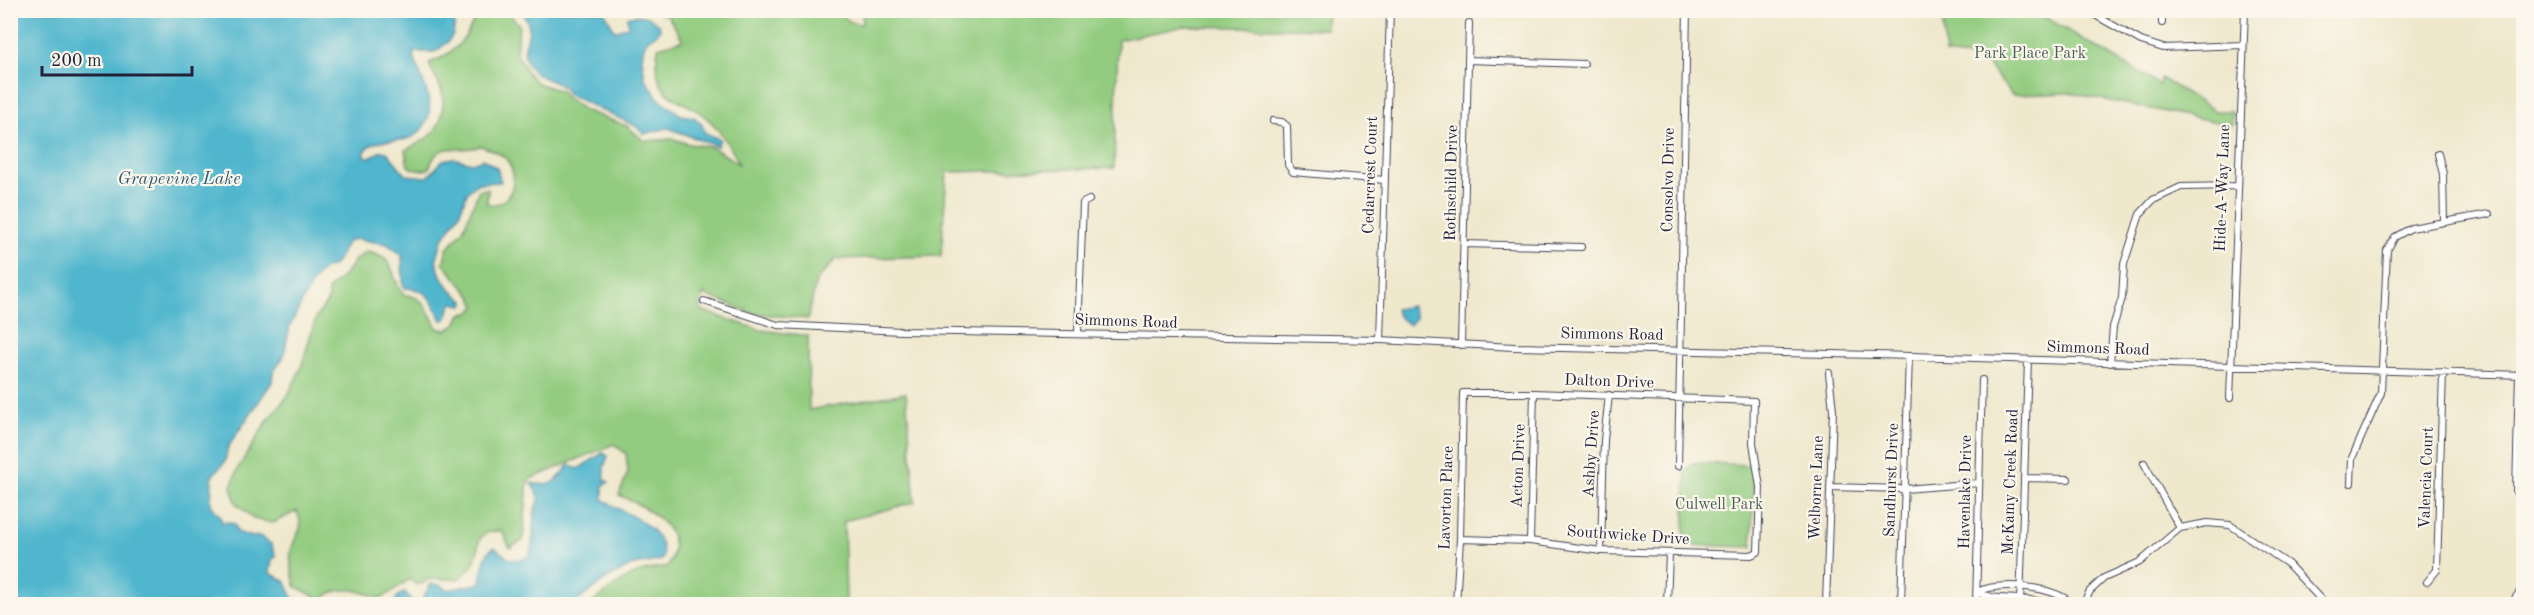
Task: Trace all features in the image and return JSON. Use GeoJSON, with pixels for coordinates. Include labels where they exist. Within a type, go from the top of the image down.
{"type":"FeatureCollection","features":[{"type":"Feature","properties":{"kind":"street","name":"Cedarcrest Court"},"geometry":{"type":"LineString","coordinates":[[1380,340],[1390,10]]}},
{"type":"Feature","properties":{"kind":"street","name":"Consolvo Drive"},"geometry":{"type":"LineString","coordinates":[[1678,466],[1687,10]]}},
{"type":"Feature","properties":{"kind":"street"},"geometry":{"type":"LineString","coordinates":[[2086,10],[2141,42],[2163,48],[2243,45]]}},
{"type":"Feature","properties":{"kind":"street"},"geometry":{"type":"LineString","coordinates":[[2162,10],[2162,23]]}},
{"type":"Feature","properties":{"kind":"street","name":"Hide-A-Way Lane"},"geometry":{"type":"LineString","coordinates":[[2230,398],[2245,10]]}},
{"type":"Feature","properties":{"kind":"street","name":"Rothschild Drive"},"geometry":{"type":"LineString","coordinates":[[1461,345],[1469,23]]}},
{"type":"Feature","properties":{"kind":"street"},"geometry":{"type":"LineString","coordinates":[[1468,60],[1584,64]]}},
{"type":"Feature","properties":{"kind":"street"},"geometry":{"type":"LineString","coordinates":[[1273,121],[1282,122],[1287,126],[1288,165],[1293,172],[1385,180]]}},
{"type":"Feature","properties":{"kind":"street"},"geometry":{"type":"LineString","coordinates":[[2438,154],[2444,174],[2444,222]]}},
{"type":"Feature","properties":{"kind":"street"},"geometry":{"type":"LineString","coordinates":[[2110,363],[2113,327],[2122,298],[2124,264],[2140,214],[2153,200],[2181,188],[2238,186]]}},
{"type":"Feature","properties":{"kind":"street"},"geometry":{"type":"LineString","coordinates":[[1078,333],[1083,203],[1089,200]]}},
{"type":"Feature","properties":{"kind":"street"},"geometry":{"type":"LineString","coordinates":[[2351,483],[2352,458],[2381,393],[2387,250],[2395,237],[2405,230],[2489,214]]}},
{"type":"Feature","properties":{"kind":"street"},"geometry":{"type":"LineString","coordinates":[[1464,244],[1581,247]]}},
{"type":"Feature","properties":{"kind":"street","name":"Simmons Road"},"geometry":{"type":"LineString","coordinates":[[704,301],[778,325],[902,331],[1078,333],[1227,339],[1380,340],[1461,345],[2521,375]]}},
{"type":"Feature","properties":{"kind":"street","name":"Sandhurst Drive"},"geometry":{"type":"LineString","coordinates":[[1901,604],[1909,356]]}},
{"type":"Feature","properties":{"kind":"street","name":"McKamy Creek Road"},"geometry":{"type":"LineString","coordinates":[[2021,601],[2028,360]]}},
{"type":"Feature","properties":{"kind":"street","name":"Valencia Court"},"geometry":{"type":"LineString","coordinates":[[2427,582],[2438,570],[2443,372]]}},
{"type":"Feature","properties":{"kind":"street","name":"Welborne Lane"},"geometry":{"type":"LineString","coordinates":[[1826,604],[1833,410],[1829,373]]}},
{"type":"Feature","properties":{"kind":"street"},"geometry":{"type":"LineString","coordinates":[[2521,375],[2516,491],[2523,514]]}},
{"type":"Feature","properties":{"kind":"street","name":"Havenlake Drive"},"geometry":{"type":"LineString","coordinates":[[1976,604],[1982,380]]}},
{"type":"Feature","properties":{"kind":"street","name":"Dalton Drive"},"geometry":{"type":"LineString","coordinates":[[1463,393],[1754,400],[1753,443],[1760,486],[1758,552]]}},
{"type":"Feature","properties":{"kind":"street","name":"Lavorton Place"},"geometry":{"type":"LineString","coordinates":[[1456,604],[1460,539],[1463,393]]}},
{"type":"Feature","properties":{"kind":"street","name":"Acton Drive"},"geometry":{"type":"LineString","coordinates":[[1530,541],[1534,393]]}},
{"type":"Feature","properties":{"kind":"street","name":"Ashby Drive"},"geometry":{"type":"LineString","coordinates":[[1601,551],[1604,440],[1609,395]]}},
{"type":"Feature","properties":{"kind":"street"},"geometry":{"type":"LineString","coordinates":[[2144,463],[2180,528]]}},
{"type":"Feature","properties":{"kind":"street"},"geometry":{"type":"LineString","coordinates":[[2025,478],[2068,479]]}},
{"type":"Feature","properties":{"kind":"street"},"geometry":{"type":"LineString","coordinates":[[1830,487],[1905,489],[1980,483]]}},
{"type":"Feature","properties":{"kind":"street"},"geometry":{"type":"LineString","coordinates":[[2083,604],[2090,591],[2104,578],[2140,562],[2180,528],[2207,523],[2230,525],[2288,564],[2324,604]]}},
{"type":"Feature","properties":{"kind":"street","name":"Southwicke Drive"},"geometry":{"type":"LineString","coordinates":[[1460,539],[1530,541],[1601,551],[1747,556],[1758,552]]}},
{"type":"Feature","properties":{"kind":"street"},"geometry":{"type":"LineString","coordinates":[[1667,604],[1669,553]]}},
{"type":"Feature","properties":{"kind":"street"},"geometry":{"type":"LineString","coordinates":[[2511,604],[2523,586]]}},
{"type":"Feature","properties":{"kind":"street"},"geometry":{"type":"LineString","coordinates":[[1977,592],[1988,587],[2021,587],[2042,590],[2073,604]]}},
{"type":"Feature","properties":{"kind":"street"},"geometry":{"type":"LineString","coordinates":[[1977,592],[1987,597],[2049,604]]}},
{"type":"Feature","properties":{"kind":"green space"},"geometry":{"type":"Polygon","coordinates":[[[863,10],[1327,11],[1326,29],[1185,26],[1118,40],[1114,168],[947,172],[941,256],[836,259],[816,281],[808,319],[752,313],[703,294],[700,310],[760,330],[808,336],[809,410],[906,393],[915,502],[844,521],[846,604],[591,604],[634,574],[667,567],[673,554],[670,531],[662,522],[642,507],[619,495],[628,472],[626,454],[614,444],[528,480],[523,540],[510,548],[502,531],[485,534],[479,541],[476,559],[471,568],[458,579],[429,579],[422,584],[415,584],[410,579],[381,599],[358,591],[343,590],[335,591],[321,600],[295,586],[290,557],[300,528],[297,511],[273,523],[254,519],[236,503],[231,487],[238,468],[270,417],[287,397],[301,368],[316,317],[328,301],[328,290],[346,273],[355,260],[366,252],[377,255],[388,263],[404,295],[421,301],[437,328],[447,330],[456,324],[461,314],[469,313],[476,307],[472,297],[443,263],[447,249],[463,230],[479,190],[488,189],[487,204],[496,204],[503,201],[512,188],[513,172],[505,158],[480,146],[444,150],[433,159],[429,169],[418,170],[408,166],[405,150],[430,136],[438,126],[442,112],[442,92],[429,63],[457,47],[482,11],[507,11],[519,25],[516,52],[529,75],[537,83],[561,91],[566,98],[586,111],[627,126],[644,141],[674,139],[689,144],[712,147],[739,164],[726,141],[710,121],[663,89],[657,66],[658,47],[683,40],[668,16],[655,11],[841,11],[849,21],[862,24],[863,10]]]}},
{"type":"Feature","properties":{"kind":"green space","name":"Park Place Park"},"geometry":{"type":"Polygon","coordinates":[[[1942,11],[2035,11],[2160,85],[2161,78],[2215,111],[2232,111],[2232,125],[2071,93],[2012,95],[1983,59],[1945,54],[1942,11]]]}},
{"type":"Feature","properties":{"kind":"green space","name":"Culwell Park"},"geometry":{"type":"Polygon","coordinates":[[[1692,463],[1751,465],[1753,480],[1752,547],[1684,545],[1686,472],[1692,463]]]}},
{"type":"Feature","properties":{"kind":"water","name":"Grapevine Lake"},"geometry":{"type":"Polygon","coordinates":[[[10,11],[466,11],[455,22],[453,34],[448,42],[435,52],[413,52],[429,104],[429,114],[425,124],[411,138],[374,143],[364,154],[369,158],[381,151],[387,152],[406,175],[428,177],[443,160],[453,158],[472,163],[483,159],[497,168],[501,182],[479,183],[467,193],[459,215],[442,240],[436,261],[441,276],[451,290],[465,302],[463,305],[453,303],[447,318],[442,320],[429,297],[420,291],[405,288],[402,255],[387,244],[356,239],[348,241],[338,260],[332,267],[325,268],[310,286],[290,326],[283,358],[273,372],[272,382],[228,447],[225,462],[212,476],[211,505],[221,517],[222,523],[235,524],[237,532],[252,537],[260,536],[271,544],[276,557],[272,559],[270,573],[285,581],[296,604],[11,604],[10,11]]]}},
{"type":"Feature","properties":{"kind":"water"},"geometry":{"type":"Polygon","coordinates":[[[522,11],[604,11],[615,31],[628,26],[627,17],[636,15],[654,20],[660,27],[659,32],[646,41],[644,46],[642,58],[645,79],[658,98],[681,115],[694,117],[702,125],[705,133],[720,139],[717,146],[668,128],[644,134],[636,126],[567,94],[559,85],[535,73],[525,57],[529,28],[522,11]]]}},
{"type":"Feature","properties":{"kind":"water"},"geometry":{"type":"Polygon","coordinates":[[[1412,306],[1416,318],[1409,325],[1398,316],[1395,309],[1412,306]]]}},
{"type":"Feature","properties":{"kind":"water"},"geometry":{"type":"Polygon","coordinates":[[[603,453],[608,456],[604,467],[605,480],[609,482],[603,486],[603,499],[643,522],[652,530],[659,538],[663,548],[662,560],[630,566],[605,580],[576,602],[559,604],[394,604],[398,596],[405,592],[412,601],[420,603],[431,584],[441,585],[448,590],[481,583],[485,558],[494,547],[509,559],[522,560],[529,556],[533,541],[535,512],[540,498],[531,483],[551,484],[569,465],[578,469],[603,453]]]}}]}
